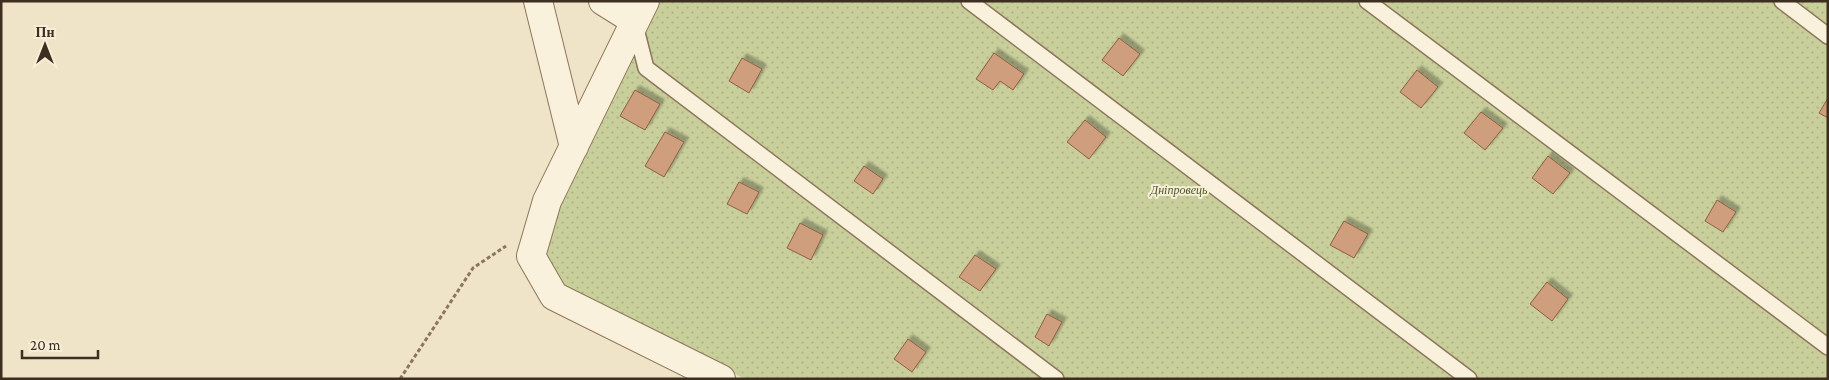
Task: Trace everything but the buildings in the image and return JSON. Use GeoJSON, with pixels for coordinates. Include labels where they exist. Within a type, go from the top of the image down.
{"type":"FeatureCollection","features":[{"type":"Feature","properties":{"kind":"street"},"geometry":{"type":"LineString","coordinates":[[538,1],[574,147]]}},
{"type":"Feature","properties":{"kind":"street"},"geometry":{"type":"LineString","coordinates":[[603,1],[640,11],[547,201],[531,256],[554,296],[721,379]]}},
{"type":"Feature","properties":{"kind":"lane"},"geometry":{"type":"LineString","coordinates":[[969,1],[1469,379]]}},
{"type":"Feature","properties":{"kind":"lane"},"geometry":{"type":"LineString","coordinates":[[1367,1],[1828,347]]}},
{"type":"Feature","properties":{"kind":"lane"},"geometry":{"type":"LineString","coordinates":[[1782,1],[1828,36]]}},
{"type":"Feature","properties":{"kind":"lane"},"geometry":{"type":"LineString","coordinates":[[640,11],[646,68],[1056,379]]}},
{"type":"Feature","properties":{"kind":"path"},"geometry":{"type":"LineString","coordinates":[[400,379],[473,268],[508,245],[531,256]]}},
{"type":"Feature","properties":{"kind":"green space","name":"Дніпровець"},"geometry":{"type":"Polygon","coordinates":[[[633,1],[1828,1],[1828,379],[745,379],[545,279],[531,213],[633,1]]]}}]}
